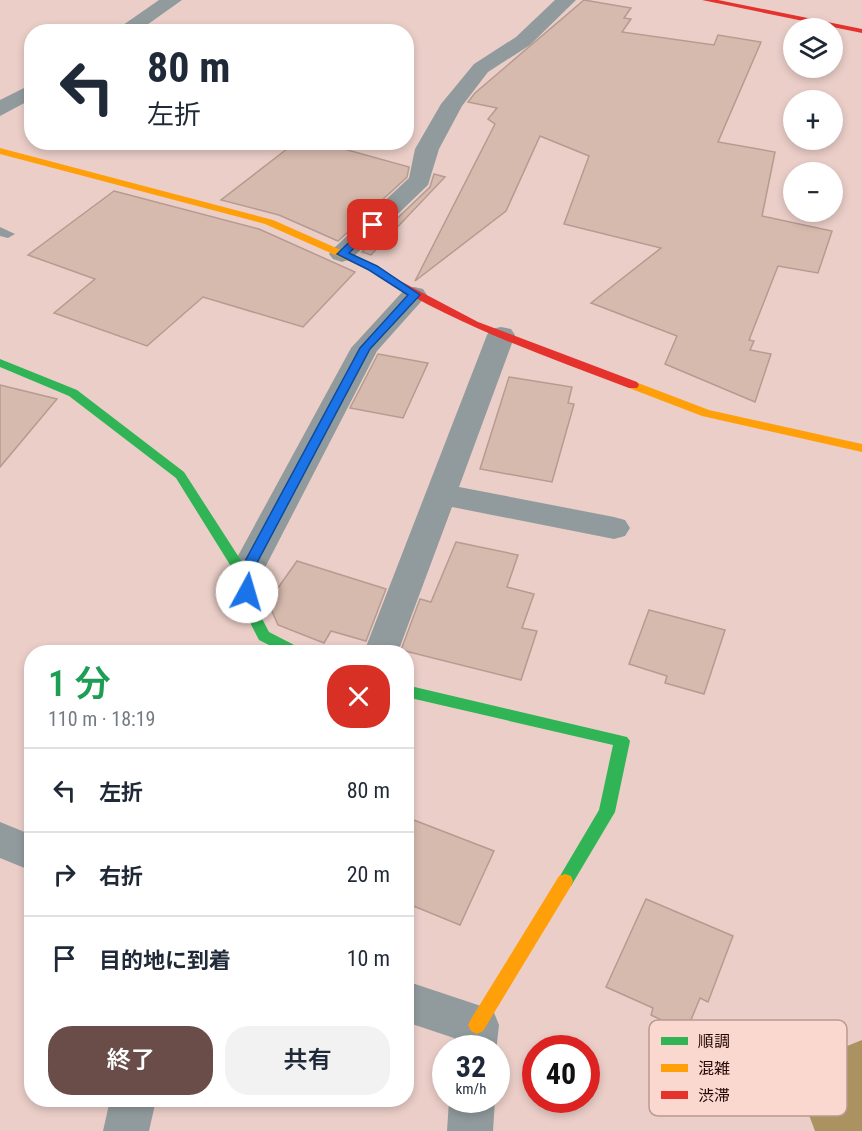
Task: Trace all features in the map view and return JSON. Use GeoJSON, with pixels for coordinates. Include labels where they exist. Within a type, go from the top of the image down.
{"type":"FeatureCollection","features":[{"type":"Feature","properties":{"kind":"street"},"geometry":{"type":"LineString","coordinates":[[135,24],[172,0]]}},
{"type":"Feature","properties":{"kind":"street"},"geometry":{"type":"LineString","coordinates":[[342,254],[420,180],[427,149],[452,104],[481,68],[523,41],[566,0]]}},
{"type":"Feature","properties":{"kind":"street"},"geometry":{"type":"LineString","coordinates":[[706,0],[862,31]]}},
{"type":"Feature","properties":{"kind":"street"},"geometry":{"type":"LineString","coordinates":[[0,110],[24,95]]}},
{"type":"Feature","properties":{"kind":"street"},"geometry":{"type":"LineString","coordinates":[[0,151],[269,222],[373,268],[414,295],[501,335],[706,413],[862,448]]}},
{"type":"Feature","properties":{"kind":"street"},"geometry":{"type":"LineString","coordinates":[[244,576],[365,348],[414,295]]}},
{"type":"Feature","properties":{"kind":"street"},"geometry":{"type":"LineString","coordinates":[[384,645],[501,335]]}},
{"type":"Feature","properties":{"kind":"street"},"geometry":{"type":"LineString","coordinates":[[0,363],[73,393],[180,475],[244,576],[250,609],[264,636],[281,645]]}},
{"type":"Feature","properties":{"kind":"street"},"geometry":{"type":"LineString","coordinates":[[441,494],[614,528]]}},
{"type":"Feature","properties":{"kind":"street"},"geometry":{"type":"LineString","coordinates":[[414,693],[622,741],[607,812],[477,1035]]}},
{"type":"Feature","properties":{"kind":"street"},"geometry":{"type":"LineString","coordinates":[[0,839],[24,850]]}},
{"type":"Feature","properties":{"kind":"street"},"geometry":{"type":"LineString","coordinates":[[414,1005],[472,1035]]}},
{"type":"Feature","properties":{"kind":"street"},"geometry":{"type":"LineString","coordinates":[[126,1131],[131,1107]]}},
{"type":"Feature","properties":{"kind":"street"},"geometry":{"type":"LineString","coordinates":[[470,1131],[471,1113]]}},
{"type":"Feature","properties":{"kind":"building"},"geometry":{"type":"Polygon","coordinates":[[[584,0],[631,8],[624,18],[631,19],[622,32],[714,45],[718,35],[761,42],[718,142],[775,152],[762,216],[832,231],[818,273],[778,266],[749,340],[754,341],[750,350],[771,354],[755,402],[665,364],[677,336],[591,303],[661,248],[564,224],[589,156],[540,136],[506,211],[415,281],[495,124],[488,119],[497,108],[468,102],[475,93],[584,0]]]}},
{"type":"Feature","properties":{"kind":"building"},"geometry":{"type":"Polygon","coordinates":[[[286,150],[348,150],[409,167],[407,177],[338,241],[279,215],[221,200],[286,150]]]}},
{"type":"Feature","properties":{"kind":"building"},"geometry":{"type":"Polygon","coordinates":[[[434,174],[445,177],[371,255],[362,252],[430,187],[434,174]]]}},
{"type":"Feature","properties":{"kind":"building"},"geometry":{"type":"Polygon","coordinates":[[[114,191],[259,229],[355,272],[303,327],[203,297],[147,346],[54,313],[95,279],[28,255],[114,191]]]}},
{"type":"Feature","properties":{"kind":"building"},"geometry":{"type":"Polygon","coordinates":[[[378,354],[428,363],[403,418],[350,408],[378,354]]]}},
{"type":"Feature","properties":{"kind":"building"},"geometry":{"type":"Polygon","coordinates":[[[509,377],[572,387],[568,403],[574,404],[552,482],[480,469],[509,377]]]}},
{"type":"Feature","properties":{"kind":"building"},"geometry":{"type":"Polygon","coordinates":[[[0,385],[57,399],[0,467],[0,385]]]}},
{"type":"Feature","properties":{"kind":"building"},"geometry":{"type":"Polygon","coordinates":[[[456,542],[518,555],[507,587],[534,594],[522,628],[537,631],[521,680],[414,653],[414,645],[403,645],[420,599],[431,602],[456,542]]]}},
{"type":"Feature","properties":{"kind":"building"},"geometry":{"type":"Polygon","coordinates":[[[297,561],[386,589],[366,641],[331,631],[324,643],[278,625],[268,602],[297,561]]]}},
{"type":"Feature","properties":{"kind":"building"},"geometry":{"type":"Polygon","coordinates":[[[649,610],[725,630],[704,694],[665,683],[667,676],[629,664],[649,610]]]}},
{"type":"Feature","properties":{"kind":"building"},"geometry":{"type":"Polygon","coordinates":[[[414,820],[494,851],[460,925],[414,906],[414,820]]]}},
{"type":"Feature","properties":{"kind":"building"},"geometry":{"type":"Polygon","coordinates":[[[646,899],[733,936],[708,1002],[700,998],[691,1020],[661,1020],[651,1015],[653,1008],[606,987],[646,899]]]}},
{"type":"Feature","properties":{"kind":"traffic: fast"},"geometry":{"type":"LineString","coordinates":[[0,363],[73,393],[180,475],[244,576],[250,609],[264,636],[281,645]]}},
{"type":"Feature","properties":{"kind":"traffic: fast"},"geometry":{"type":"LineString","coordinates":[[414,693],[622,741],[607,812],[565,881]]}},
{"type":"Feature","properties":{"kind":"traffic: slow"},"geometry":{"type":"LineString","coordinates":[[0,151],[269,222],[373,268],[385,276]]}},
{"type":"Feature","properties":{"kind":"traffic: slow"},"geometry":{"type":"LineString","coordinates":[[633,385],[706,413],[862,448]]}},
{"type":"Feature","properties":{"kind":"traffic: slow"},"geometry":{"type":"LineString","coordinates":[[477,1025],[565,881]]}},
{"type":"Feature","properties":{"kind":"traffic: jam"},"geometry":{"type":"LineString","coordinates":[[706,0],[862,31]]}},
{"type":"Feature","properties":{"kind":"traffic: jam"},"geometry":{"type":"LineString","coordinates":[[385,276],[414,294],[474,324],[633,385]]}},
{"type":"Feature","properties":{"kind":"route"},"geometry":{"type":"LineString","coordinates":[[247,592],[244,576],[365,348],[414,295],[373,268],[342,254],[373,225]]}}]}
